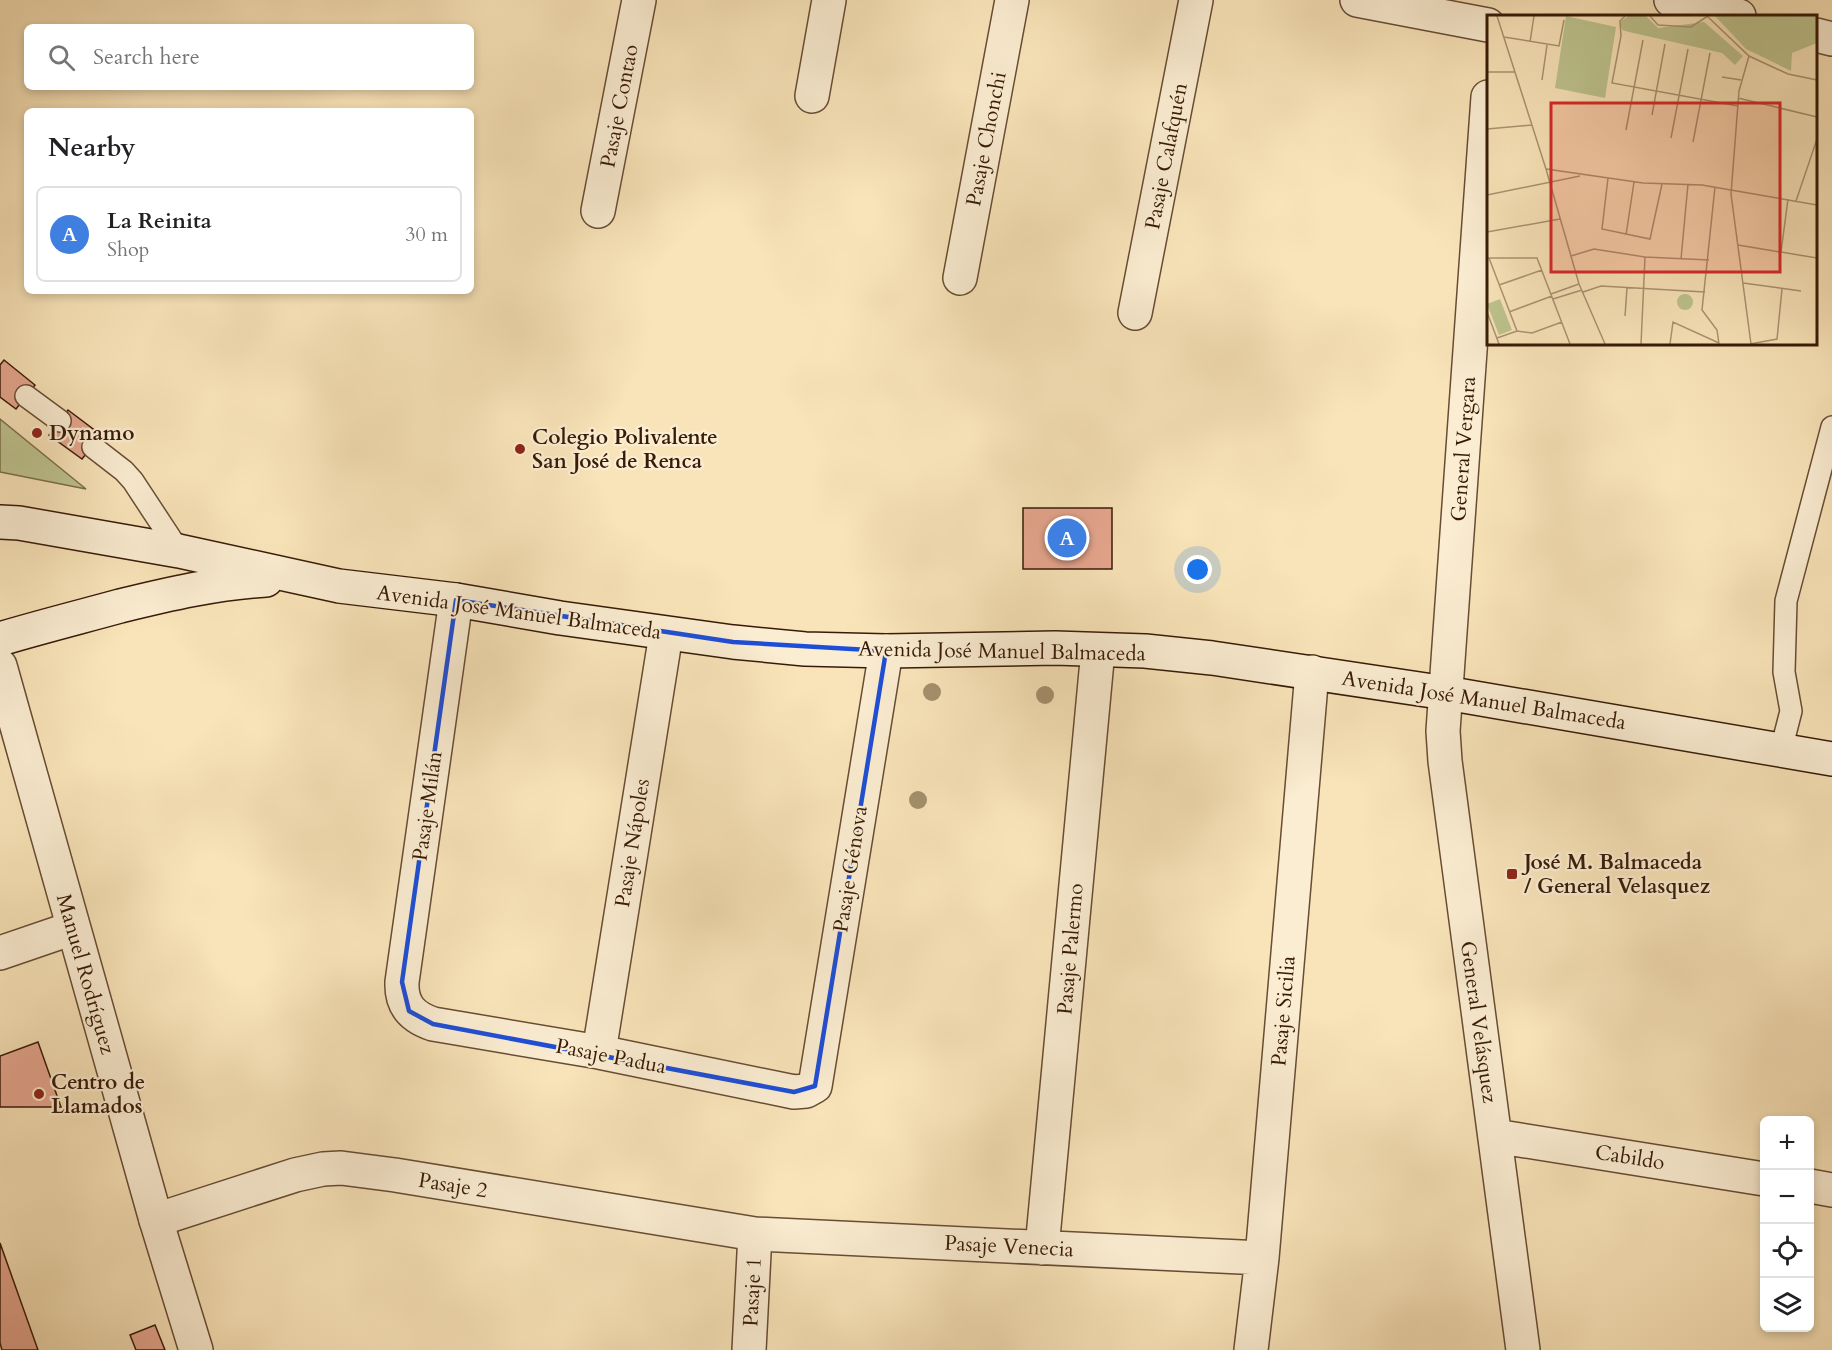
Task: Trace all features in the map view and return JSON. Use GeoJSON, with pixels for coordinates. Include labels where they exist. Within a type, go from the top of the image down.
{"type":"FeatureCollection","features":[{"type":"Feature","properties":{"kind":"street","name":"Pasaje Contao"},"geometry":{"type":"LineString","coordinates":[[598,211],[639,0]]}},
{"type":"Feature","properties":{"kind":"street"},"geometry":{"type":"LineString","coordinates":[[812,96],[829,0]]}},
{"type":"Feature","properties":{"kind":"street","name":"Pasaje Chonchi"},"geometry":{"type":"LineString","coordinates":[[960,278],[1012,0]]}},
{"type":"Feature","properties":{"kind":"street","name":"Pasaje Calafquén"},"geometry":{"type":"LineString","coordinates":[[1136,313],[1196,0]]}},
{"type":"Feature","properties":{"kind":"street"},"geometry":{"type":"LineString","coordinates":[[1357,0],[1487,25]]}},
{"type":"Feature","properties":{"kind":"street"},"geometry":{"type":"LineString","coordinates":[[1494,15],[1496,0]]}},
{"type":"Feature","properties":{"kind":"street"},"geometry":{"type":"LineString","coordinates":[[1671,0],[1735,15]]}},
{"type":"Feature","properties":{"kind":"street"},"geometry":{"type":"LineString","coordinates":[[1817,35],[1832,39]]}},
{"type":"Feature","properties":{"kind":"street","name":"General Vergara"},"geometry":{"type":"LineString","coordinates":[[1446,693],[1487,111]]}},
{"type":"Feature","properties":{"kind":"street","name":"Avenida José Manuel Balmaceda"},"geometry":{"type":"LineString","coordinates":[[0,522],[19,523],[179,551],[339,586],[456,600],[666,634],[805,649],[886,651],[1055,648],[1145,651],[1312,672],[1446,693],[1832,759]]}},
{"type":"Feature","properties":{"kind":"street","name":"Avenida José Manuel Balmaceda"},"geometry":{"type":"LineString","coordinates":[[0,639],[42,626],[187,590],[245,582],[312,580]]}},
{"type":"Feature","properties":{"kind":"street","name":"Pasaje Milán"},"geometry":{"type":"LineString","coordinates":[[409,1011],[403,999],[402,982],[456,600]]}},
{"type":"Feature","properties":{"kind":"street","name":"Pasaje Nápoles"},"geometry":{"type":"LineString","coordinates":[[599,1052],[666,634]]}},
{"type":"Feature","properties":{"kind":"street","name":"Pasaje Palermo"},"geometry":{"type":"LineString","coordinates":[[1042,1248],[1098,650]]}},
{"type":"Feature","properties":{"kind":"street","name":"Pasaje Génova"},"geometry":{"type":"LineString","coordinates":[[815,1086],[886,651]]}},
{"type":"Feature","properties":{"kind":"street","name":"Manuel Rodríguez"},"geometry":{"type":"LineString","coordinates":[[0,666],[156,1220],[196,1350]]}},
{"type":"Feature","properties":{"kind":"street","name":"Pasaje Sicilia"},"geometry":{"type":"LineString","coordinates":[[1251,1350],[1262,1258],[1312,672]]}},
{"type":"Feature","properties":{"kind":"street","name":"General Velásquez"},"geometry":{"type":"LineString","coordinates":[[1446,693],[1443,731],[1445,761],[1523,1350]]}},
{"type":"Feature","properties":{"kind":"street"},"geometry":{"type":"LineString","coordinates":[[0,953],[73,928]]}},
{"type":"Feature","properties":{"kind":"street","name":"Pasaje Padua"},"geometry":{"type":"LineString","coordinates":[[409,1011],[424,1021],[434,1024],[599,1052],[794,1092],[815,1086]]}},
{"type":"Feature","properties":{"kind":"street","name":"Cabildo"},"geometry":{"type":"LineString","coordinates":[[1495,1136],[1760,1178]]}},
{"type":"Feature","properties":{"kind":"street","name":"Pasaje 2"},"geometry":{"type":"LineString","coordinates":[[156,1220],[295,1175],[323,1169],[342,1168],[755,1234]]}},
{"type":"Feature","properties":{"kind":"street"},"geometry":{"type":"LineString","coordinates":[[1814,1187],[1832,1190]]}},
{"type":"Feature","properties":{"kind":"street","name":"Pasaje Venecia"},"geometry":{"type":"LineString","coordinates":[[755,1234],[1262,1258]]}},
{"type":"Feature","properties":{"kind":"street","name":"Pasaje 1"},"geometry":{"type":"LineString","coordinates":[[749,1350],[755,1234]]}},
{"type":"Feature","properties":{"kind":"lane"},"geometry":{"type":"LineString","coordinates":[[26,396],[60,421]]}},
{"type":"Feature","properties":{"kind":"lane"},"geometry":{"type":"LineString","coordinates":[[1781,750],[1791,711],[1784,672],[1786,602],[1832,427]]}},
{"type":"Feature","properties":{"kind":"lane"},"geometry":{"type":"LineString","coordinates":[[93,447],[133,481],[179,551]]}},
{"type":"Feature","properties":{"kind":"highlighted area"},"geometry":{"type":"Polygon","coordinates":[[[456,600],[733,642],[886,651],[815,1086],[794,1092],[433,1024],[409,1011],[402,982],[456,600]]]}},
{"type":"Feature","properties":{"kind":"green space"},"geometry":{"type":"Polygon","coordinates":[[[0,419],[86,489],[0,472],[0,419]]]}},
{"type":"Feature","properties":{"kind":"building"},"geometry":{"type":"Polygon","coordinates":[[[4,360],[35,385],[16,409],[0,397],[0,365],[4,360]]]}},
{"type":"Feature","properties":{"kind":"building"},"geometry":{"type":"Polygon","coordinates":[[[68,410],[101,435],[82,459],[49,435],[68,410]]]}},
{"type":"Feature","properties":{"kind":"building"},"geometry":{"type":"Polygon","coordinates":[[[1023,508],[1112,508],[1112,569],[1023,569],[1023,508]]]}},
{"type":"Feature","properties":{"kind":"building"},"geometry":{"type":"Polygon","coordinates":[[[38,1042],[61,1107],[0,1107],[0,1056],[38,1042]]]}},
{"type":"Feature","properties":{"kind":"building"},"geometry":{"type":"Polygon","coordinates":[[[0,1243],[38,1350],[2,1350],[0,1343],[0,1243]]]}},
{"type":"Feature","properties":{"kind":"building"},"geometry":{"type":"Polygon","coordinates":[[[155,1325],[165,1350],[136,1350],[130,1335],[155,1325]]]}},
{"type":"Feature","properties":{"kind":"place","name":"Dynamo"},"geometry":{"type":"Point","coordinates":[37,433]}},
{"type":"Feature","properties":{"kind":"place","name":"Colegio Polivalente San José de Renca"},"geometry":{"type":"Point","coordinates":[520,449]}},
{"type":"Feature","properties":{"kind":"place","name":"La Reinita"},"geometry":{"type":"Point","coordinates":[1067,538]}},
{"type":"Feature","properties":{"kind":"place","name":"José M. Balmaceda / General Velasquez"},"geometry":{"type":"Point","coordinates":[1512,874]}},
{"type":"Feature","properties":{"kind":"place","name":"Centro de Llamados"},"geometry":{"type":"Point","coordinates":[39,1094]}}]}
